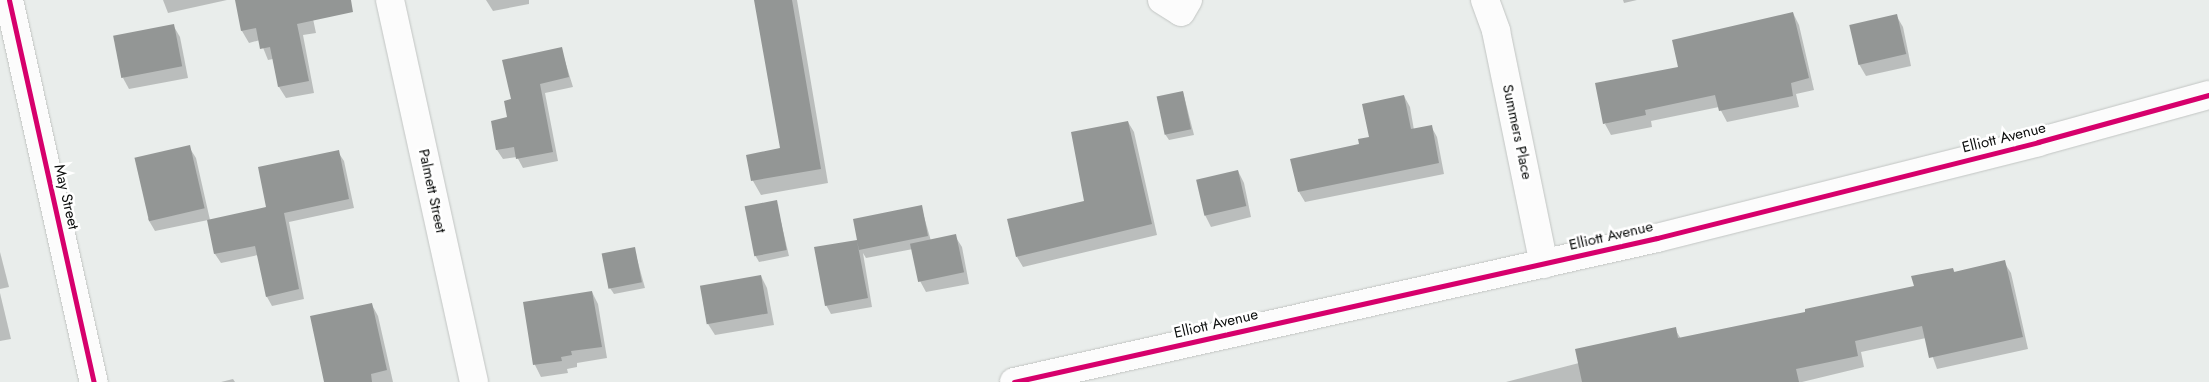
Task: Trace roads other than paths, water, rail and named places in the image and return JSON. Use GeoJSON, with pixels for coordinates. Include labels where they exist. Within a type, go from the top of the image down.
{"type":"FeatureCollection","features":[{"type":"Feature","properties":{"kind":"street","name":"Palmett Street"},"geometry":{"type":"LineString","coordinates":[[390,0],[474,382]]}},
{"type":"Feature","properties":{"kind":"street"},"geometry":{"type":"LineString","coordinates":[[1162,0],[1181,12],[1188,0]]}},
{"type":"Feature","properties":{"kind":"street","name":"Summers Place"},"geometry":{"type":"LineString","coordinates":[[1485,0],[1496,31],[1544,264]]}},
{"type":"Feature","properties":{"kind":"street","name":"May Street"},"geometry":{"type":"LineString","coordinates":[[7,13],[94,382]]}},
{"type":"Feature","properties":{"kind":"street","name":"Elliott Avenue"},"geometry":{"type":"LineString","coordinates":[[1014,382],[1544,264],[2038,142],[2209,95]]}}]}
